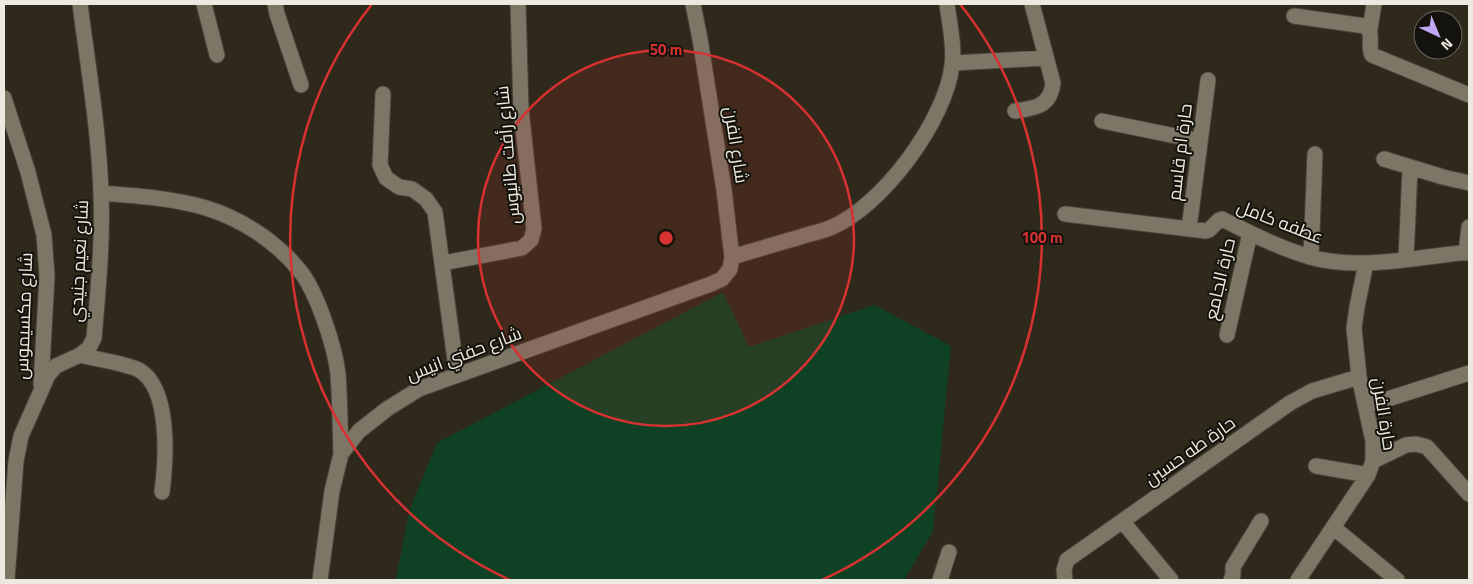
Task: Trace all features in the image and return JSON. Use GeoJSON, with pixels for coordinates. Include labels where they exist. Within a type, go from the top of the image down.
{"type":"FeatureCollection","features":[{"type":"Feature","properties":{"kind":"street","name":"شارع نعيم جنيدي"},"geometry":{"type":"LineString","coordinates":[[7,580],[16,461],[21,436],[48,375],[56,366],[80,355],[89,348],[94,338],[100,269],[101,193],[80,4]]}},
{"type":"Feature","properties":{"kind":"street"},"geometry":{"type":"LineString","coordinates":[[204,4],[217,55]]}},
{"type":"Feature","properties":{"kind":"street"},"geometry":{"type":"LineString","coordinates":[[275,4],[301,85]]}},
{"type":"Feature","properties":{"kind":"street","name":"شارع رأفت طانيوس"},"geometry":{"type":"LineString","coordinates":[[442,263],[522,248],[531,240],[534,228],[520,109],[518,4]]}},
{"type":"Feature","properties":{"kind":"street","name":"شارع الفرن"},"geometry":{"type":"LineString","coordinates":[[693,4],[724,190],[732,257]]}},
{"type":"Feature","properties":{"kind":"street"},"geometry":{"type":"LineString","coordinates":[[732,257],[831,228],[857,212],[886,186],[911,156],[933,120],[947,88],[953,63],[947,4]]}},
{"type":"Feature","properties":{"kind":"street"},"geometry":{"type":"LineString","coordinates":[[1015,110],[1034,108],[1045,102],[1052,93],[1053,83],[1032,4]]}},
{"type":"Feature","properties":{"kind":"street"},"geometry":{"type":"LineString","coordinates":[[1374,4],[1369,49],[1372,55],[1469,95]]}},
{"type":"Feature","properties":{"kind":"street"},"geometry":{"type":"LineString","coordinates":[[1294,16],[1361,24],[1370,29]]}},
{"type":"Feature","properties":{"kind":"street"},"geometry":{"type":"LineString","coordinates":[[953,63],[1046,58]]}},
{"type":"Feature","properties":{"kind":"street","name":"حارة ام قاسم"},"geometry":{"type":"LineString","coordinates":[[1189,229],[1208,80]]}},
{"type":"Feature","properties":{"kind":"street"},"geometry":{"type":"LineString","coordinates":[[383,94],[380,165],[386,178],[399,187],[412,189],[426,199],[436,212],[456,375]]}},
{"type":"Feature","properties":{"kind":"street","name":"شارع مكسيموس"},"geometry":{"type":"LineString","coordinates":[[4,98],[28,172],[44,235],[47,276],[40,391]]}},
{"type":"Feature","properties":{"kind":"street"},"geometry":{"type":"LineString","coordinates":[[1102,121],[1200,141]]}},
{"type":"Feature","properties":{"kind":"street"},"geometry":{"type":"LineString","coordinates":[[1311,257],[1315,154]]}},
{"type":"Feature","properties":{"kind":"street"},"geometry":{"type":"LineString","coordinates":[[1384,159],[1410,168],[1469,183]]}},
{"type":"Feature","properties":{"kind":"street"},"geometry":{"type":"LineString","coordinates":[[1406,259],[1410,168]]}},
{"type":"Feature","properties":{"kind":"street"},"geometry":{"type":"LineString","coordinates":[[101,193],[160,198],[207,208],[244,224],[274,244],[301,272],[318,303],[338,373],[341,454]]}},
{"type":"Feature","properties":{"kind":"street","name":"عطفه كامل"},"geometry":{"type":"LineString","coordinates":[[1065,214],[1209,230],[1216,222],[1222,220],[1282,247],[1311,257],[1346,263],[1468,252]]}},
{"type":"Feature","properties":{"kind":"street"},"geometry":{"type":"LineString","coordinates":[[1468,252],[1469,227]]}},
{"type":"Feature","properties":{"kind":"street","name":"حارة الجامع"},"geometry":{"type":"LineString","coordinates":[[1227,335],[1250,233]]}},
{"type":"Feature","properties":{"kind":"street","name":"شارع حفني انيس"},"geometry":{"type":"LineString","coordinates":[[320,580],[332,491],[341,454],[360,431],[387,409],[419,389],[711,284],[722,279],[730,269],[732,257]]}},
{"type":"Feature","properties":{"kind":"street","name":"حارة الفرن"},"geometry":{"type":"LineString","coordinates":[[1298,580],[1370,468],[1373,441],[1359,377],[1354,328],[1356,307],[1366,262]]}},
{"type":"Feature","properties":{"kind":"street"},"geometry":{"type":"LineString","coordinates":[[80,355],[137,369],[151,380],[162,412],[166,439],[166,466],[162,492]]}},
{"type":"Feature","properties":{"kind":"street"},"geometry":{"type":"LineString","coordinates":[[1366,406],[1469,373]]}},
{"type":"Feature","properties":{"kind":"street","name":"حارة طه حسين"},"geometry":{"type":"LineString","coordinates":[[1065,580],[1064,570],[1067,560],[1290,402],[1312,391],[1359,377]]}},
{"type":"Feature","properties":{"kind":"street"},"geometry":{"type":"LineString","coordinates":[[1316,466],[1370,468],[1406,445],[1416,444],[1427,447],[1469,494]]}},
{"type":"Feature","properties":{"kind":"street"},"geometry":{"type":"LineString","coordinates":[[1231,580],[1233,567],[1261,521]]}},
{"type":"Feature","properties":{"kind":"street"},"geometry":{"type":"LineString","coordinates":[[1123,522],[1171,580]]}},
{"type":"Feature","properties":{"kind":"street"},"geometry":{"type":"LineString","coordinates":[[1333,527],[1398,580]]}},
{"type":"Feature","properties":{"kind":"street"},"geometry":{"type":"LineString","coordinates":[[940,580],[949,552]]}},
{"type":"Feature","properties":{"kind":"green space"},"geometry":{"type":"Polygon","coordinates":[[[723,292],[749,347],[874,305],[951,346],[933,531],[904,580],[396,580],[409,511],[437,443],[723,292]]]}}]}
